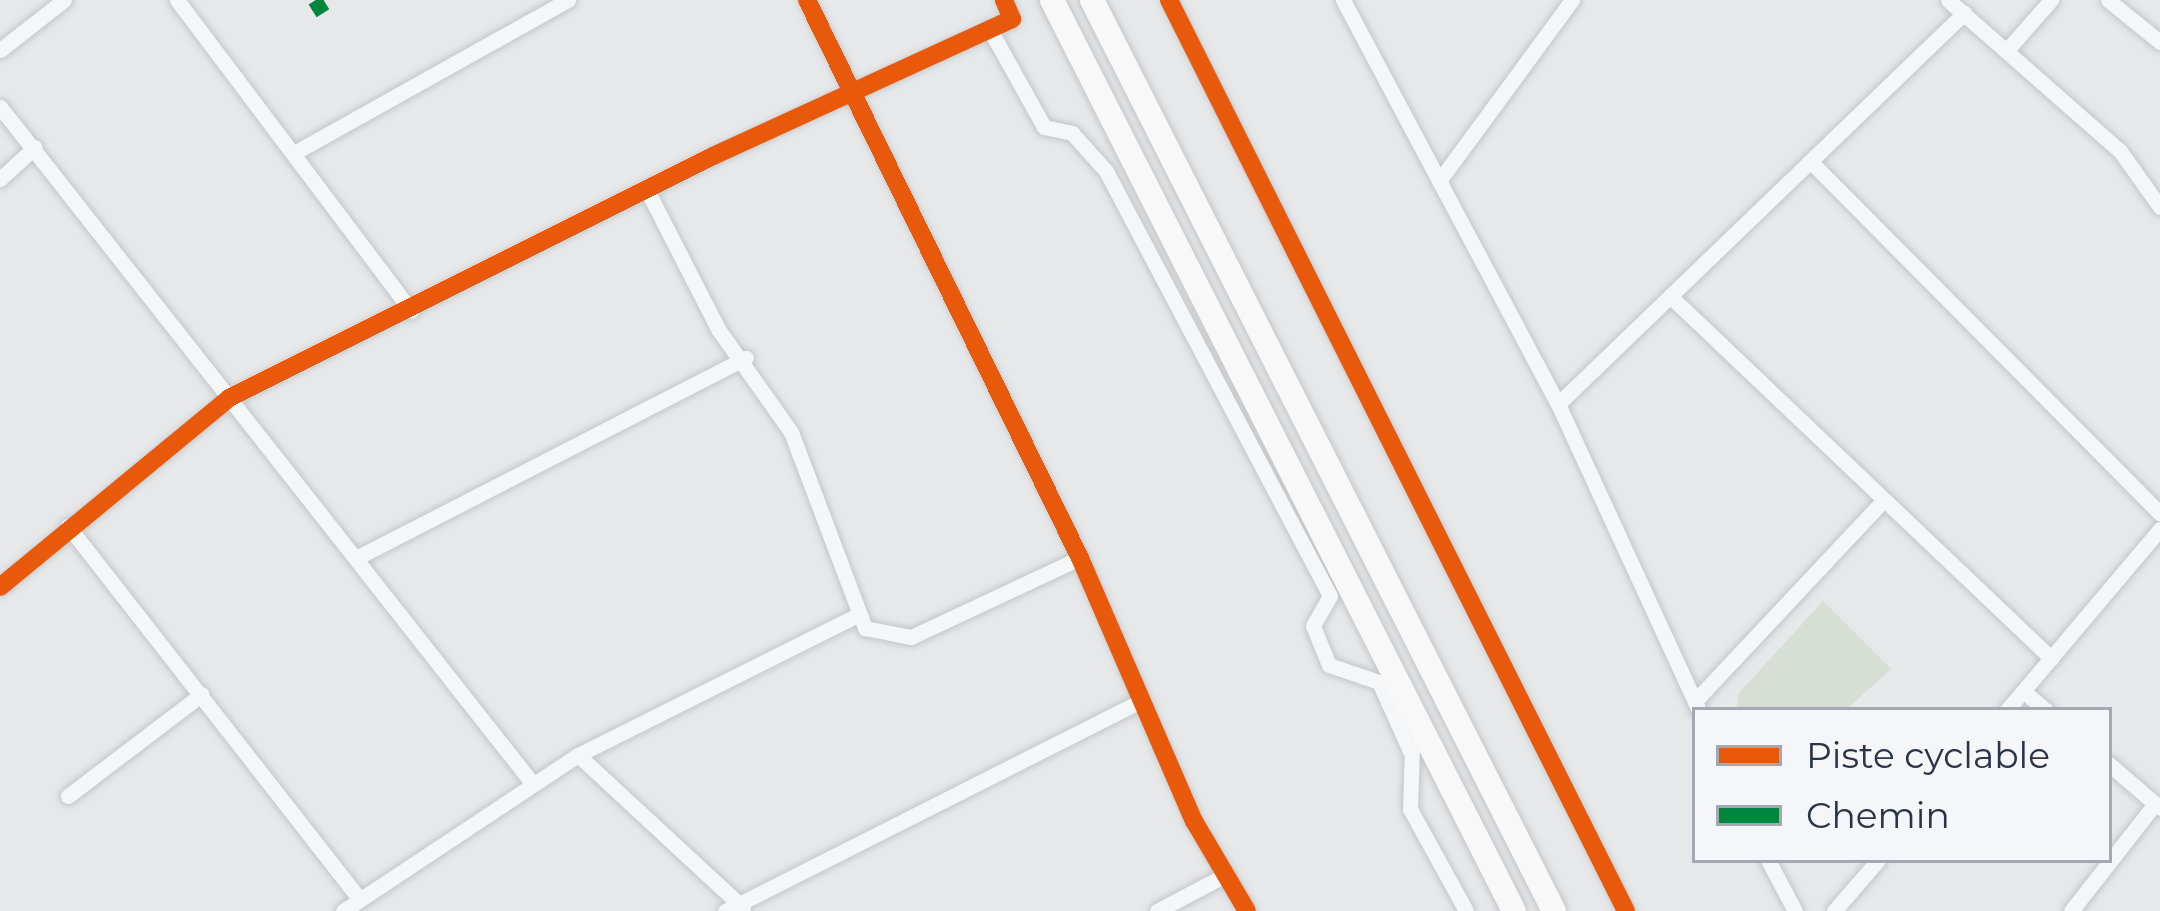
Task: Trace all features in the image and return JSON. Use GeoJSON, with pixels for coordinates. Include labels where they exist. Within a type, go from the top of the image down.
{"type":"FeatureCollection","features":[{"type":"Feature","properties":{"kind":"main road"},"geometry":{"type":"LineString","coordinates":[[1052,0],[1514,911]]}},
{"type":"Feature","properties":{"kind":"main road"},"geometry":{"type":"LineString","coordinates":[[1092,0],[1554,911]]}},
{"type":"Feature","properties":{"kind":"street"},"geometry":{"type":"LineString","coordinates":[[0,50],[64,0]]}},
{"type":"Feature","properties":{"kind":"street"},"geometry":{"type":"LineString","coordinates":[[177,0],[411,311]]}},
{"type":"Feature","properties":{"kind":"street"},"geometry":{"type":"LineString","coordinates":[[294,153],[545,5],[568,0]]}},
{"type":"Feature","properties":{"kind":"street"},"geometry":{"type":"LineString","coordinates":[[807,0],[854,93],[907,217],[1080,558],[1139,702],[1246,911]]}},
{"type":"Feature","properties":{"kind":"street"},"geometry":{"type":"LineString","coordinates":[[0,587],[68,526],[229,398],[1012,19],[1004,0]]}},
{"type":"Feature","properties":{"kind":"street"},"geometry":{"type":"LineString","coordinates":[[1169,0],[1626,911]]}},
{"type":"Feature","properties":{"kind":"street"},"geometry":{"type":"LineString","coordinates":[[1343,0],[1558,404],[1697,705],[1882,501]]}},
{"type":"Feature","properties":{"kind":"street"},"geometry":{"type":"LineString","coordinates":[[1439,181],[1572,0]]}},
{"type":"Feature","properties":{"kind":"street"},"geometry":{"type":"LineString","coordinates":[[1948,0],[2120,151],[2160,207]]}},
{"type":"Feature","properties":{"kind":"street"},"geometry":{"type":"LineString","coordinates":[[2007,50],[2051,0]]}},
{"type":"Feature","properties":{"kind":"street"},"geometry":{"type":"LineString","coordinates":[[2108,0],[2160,42]]}},
{"type":"Feature","properties":{"kind":"street"},"geometry":{"type":"LineString","coordinates":[[1558,404],[1964,14]]}},
{"type":"Feature","properties":{"kind":"street"},"geometry":{"type":"LineString","coordinates":[[989,28],[1044,127],[1072,134],[1106,171],[1330,596],[1313,626],[1329,665],[1379,682],[1410,751],[1410,808],[1466,911]]}},
{"type":"Feature","properties":{"kind":"street"},"geometry":{"type":"LineString","coordinates":[[0,107],[533,784]]}},
{"type":"Feature","properties":{"kind":"street"},"geometry":{"type":"LineString","coordinates":[[0,179],[34,148]]}},
{"type":"Feature","properties":{"kind":"street"},"geometry":{"type":"LineString","coordinates":[[1812,163],[2160,514]]}},
{"type":"Feature","properties":{"kind":"street"},"geometry":{"type":"LineString","coordinates":[[648,192],[718,329],[746,358],[791,432],[856,616],[881,636],[911,637],[1080,558]]}},
{"type":"Feature","properties":{"kind":"street"},"geometry":{"type":"LineString","coordinates":[[1670,296],[2051,658]]}},
{"type":"Feature","properties":{"kind":"street"},"geometry":{"type":"LineString","coordinates":[[358,557],[746,358]]}},
{"type":"Feature","properties":{"kind":"street"},"geometry":{"type":"LineString","coordinates":[[68,526],[359,898]]}},
{"type":"Feature","properties":{"kind":"street"},"geometry":{"type":"LineString","coordinates":[[2010,707],[2160,529]]}},
{"type":"Feature","properties":{"kind":"street"},"geometry":{"type":"LineString","coordinates":[[343,911],[578,755],[856,616]]}},
{"type":"Feature","properties":{"kind":"street"},"geometry":{"type":"LineString","coordinates":[[2023,691],[2042,707]]}},
{"type":"Feature","properties":{"kind":"street"},"geometry":{"type":"LineString","coordinates":[[68,796],[202,694]]}},
{"type":"Feature","properties":{"kind":"street"},"geometry":{"type":"LineString","coordinates":[[578,755],[736,909],[1139,702]]}},
{"type":"Feature","properties":{"kind":"street"},"geometry":{"type":"LineString","coordinates":[[1410,751],[1421,727]]}},
{"type":"Feature","properties":{"kind":"street"},"geometry":{"type":"LineString","coordinates":[[2112,767],[2158,806],[2112,862]]}},
{"type":"Feature","properties":{"kind":"street"},"geometry":{"type":"LineString","coordinates":[[1770,863],[1795,911]]}},
{"type":"Feature","properties":{"kind":"street"},"geometry":{"type":"LineString","coordinates":[[1834,911],[1875,863]]}},
{"type":"Feature","properties":{"kind":"street"},"geometry":{"type":"LineString","coordinates":[[2071,911],[2111,863]]}},
{"type":"Feature","properties":{"kind":"street"},"geometry":{"type":"LineString","coordinates":[[1157,911],[1227,874]]}},
{"type":"Feature","properties":{"kind":"shaded area"},"geometry":{"type":"Polygon","coordinates":[[[1823,601],[1891,669],[1849,707],[1737,707],[1739,693],[1823,601]]]}},
{"type":"Feature","properties":{"kind":"marked path"},"geometry":{"type":"LineString","coordinates":[[315,0],[323,13]]}},
{"type":"Feature","properties":{"kind":"cycle path"},"geometry":{"type":"LineString","coordinates":[[807,0],[1080,558],[1194,821],[1247,911]]}},
{"type":"Feature","properties":{"kind":"cycle path"},"geometry":{"type":"LineString","coordinates":[[0,587],[229,398],[713,156],[1012,19],[1004,0]]}},
{"type":"Feature","properties":{"kind":"cycle path"},"geometry":{"type":"LineString","coordinates":[[1169,0],[1626,911]]}}]}
